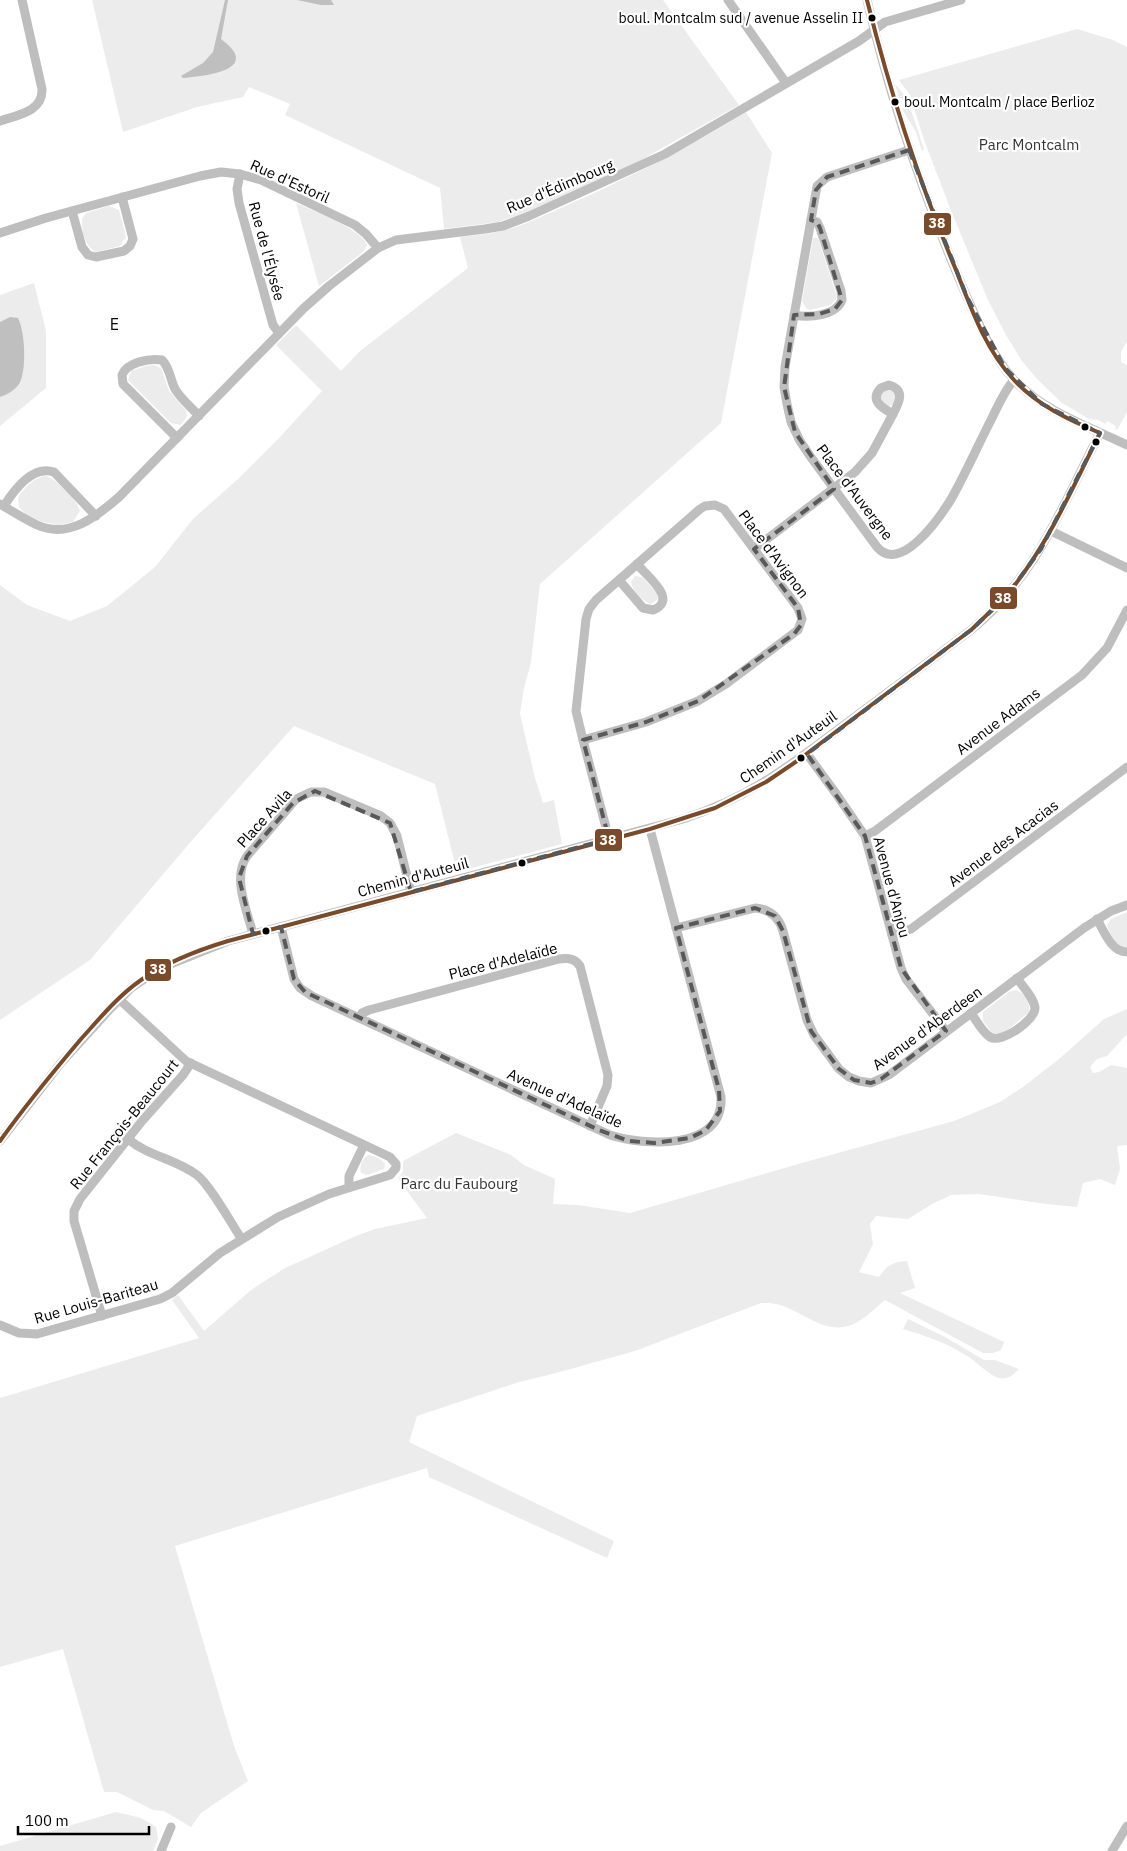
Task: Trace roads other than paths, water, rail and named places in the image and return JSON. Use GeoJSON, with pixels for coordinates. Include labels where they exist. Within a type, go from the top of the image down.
{"type":"FeatureCollection","features":[{"type":"Feature","properties":{"kind":"street"},"geometry":{"type":"LineString","coordinates":[[0,121],[35,108],[42,97],[42,89],[22,0]]}},
{"type":"Feature","properties":{"kind":"street"},"geometry":{"type":"LineString","coordinates":[[728,0],[786,83]]}},
{"type":"Feature","properties":{"kind":"street"},"geometry":{"type":"LineString","coordinates":[[867,0],[889,87],[909,150],[940,234],[976,316],[996,355],[1014,380],[1042,404],[1127,445]]}},
{"type":"Feature","properties":{"kind":"street","name":"Rue d'Édimbourg"},"geometry":{"type":"LineString","coordinates":[[96,516],[54,472],[48,470],[38,472],[29,477],[2,505],[35,524],[51,529],[72,528],[96,516],[119,497],[320,294],[378,248],[396,240],[503,226],[529,216],[665,154],[859,41],[885,22],[961,0]]}},
{"type":"Feature","properties":{"kind":"street","name":"Place d'Auvergne"},"geometry":{"type":"LineString","coordinates":[[909,150],[823,179],[816,190],[785,378],[785,395],[795,432],[805,449],[880,551],[889,555],[903,552],[927,530],[949,502],[1002,398],[1014,380]]}},
{"type":"Feature","properties":{"kind":"street","name":"Rue d'Estoril"},"geometry":{"type":"LineString","coordinates":[[0,233],[37,220],[122,197],[209,174],[228,172],[261,180],[355,225],[378,248]]}},
{"type":"Feature","properties":{"kind":"street","name":"Rue de l'Élysée"},"geometry":{"type":"LineString","coordinates":[[240,174],[237,189],[239,203],[273,325],[279,334]]}},
{"type":"Feature","properties":{"kind":"street"},"geometry":{"type":"LineString","coordinates":[[72,211],[82,247],[88,255],[96,258],[116,253],[127,249],[133,239],[122,197]]}},
{"type":"Feature","properties":{"kind":"street"},"geometry":{"type":"LineString","coordinates":[[794,315],[806,317],[819,314],[835,308],[842,300],[841,291],[820,228],[817,222],[811,220]]}},
{"type":"Feature","properties":{"kind":"street"},"geometry":{"type":"LineString","coordinates":[[177,438],[123,384],[122,375],[127,367],[152,359],[162,360],[168,367],[177,392],[199,416]]}},
{"type":"Feature","properties":{"kind":"street"},"geometry":{"type":"LineString","coordinates":[[754,548],[855,472],[867,460],[893,414]]}},
{"type":"Feature","properties":{"kind":"street","name":"Chemin d'Auteuil"},"geometry":{"type":"LineString","coordinates":[[1,1139],[60,1064],[119,999],[137,984],[168,965],[220,943],[693,816],[737,798],[766,782],[807,754],[982,621],[998,606],[1035,558],[1051,531],[1100,433]]}},
{"type":"Feature","properties":{"kind":"street","name":"Place d'Avignon"},"geometry":{"type":"LineString","coordinates":[[583,740],[646,722],[698,701],[726,684],[794,634],[800,625],[802,619],[798,608],[724,509],[715,505],[709,505],[700,509],[592,605],[586,619],[576,711],[583,740],[609,839]]}},
{"type":"Feature","properties":{"kind":"street"},"geometry":{"type":"LineString","coordinates":[[1051,531],[1127,568]]}},
{"type":"Feature","properties":{"kind":"street"},"geometry":{"type":"LineString","coordinates":[[619,580],[643,608],[653,610],[661,606],[664,601],[662,592],[637,564]]}},
{"type":"Feature","properties":{"kind":"street","name":"Avenue Adams"},"geometry":{"type":"LineString","coordinates":[[865,836],[1082,675],[1107,648],[1127,610]]}},
{"type":"Feature","properties":{"kind":"street","name":"Avenue d'Anjou"},"geometry":{"type":"LineString","coordinates":[[807,754],[865,836],[901,968],[906,979],[946,1032]]}},
{"type":"Feature","properties":{"kind":"street","name":"Avenue des Acacias"},"geometry":{"type":"LineString","coordinates":[[892,935],[911,929],[1126,770]]}},
{"type":"Feature","properties":{"kind":"street","name":"Place Avila"},"geometry":{"type":"LineString","coordinates":[[253,934],[240,883],[241,866],[247,856],[293,803],[300,796],[311,792],[324,792],[381,816],[390,822],[397,836],[411,892]]}},
{"type":"Feature","properties":{"kind":"street","name":"Avenue d'Adelaïde"},"geometry":{"type":"LineString","coordinates":[[281,927],[292,973],[300,988],[312,996],[610,1135],[630,1141],[654,1143],[680,1140],[699,1135],[717,1119],[720,1111],[721,1097],[650,829]]}},
{"type":"Feature","properties":{"kind":"street","name":"Avenue d'Aberdeen"},"geometry":{"type":"LineString","coordinates":[[676,928],[755,908],[765,910],[775,916],[783,931],[811,1031],[844,1074],[854,1080],[871,1083],[881,1079],[946,1032],[1097,919],[1127,905]]}},
{"type":"Feature","properties":{"kind":"street"},"geometry":{"type":"LineString","coordinates":[[1097,919],[1115,948],[1120,952],[1127,952]]}},
{"type":"Feature","properties":{"kind":"street","name":"Place d'Adelaïde"},"geometry":{"type":"LineString","coordinates":[[359,1018],[362,1013],[369,1010],[565,958],[575,960],[580,966],[608,1075],[607,1086],[590,1126]]}},
{"type":"Feature","properties":{"kind":"street"},"geometry":{"type":"LineString","coordinates":[[971,1013],[990,1037],[998,1039],[1008,1036],[1030,1018],[1034,1013],[1035,1007],[1032,999],[1017,978]]}},
{"type":"Feature","properties":{"kind":"street","name":"Rue Louis-Bariteau"},"geometry":{"type":"LineString","coordinates":[[0,1324],[19,1333],[37,1334],[167,1296],[241,1238],[292,1209],[349,1186],[390,1175],[396,1168],[394,1160],[390,1157],[182,1058],[119,999]]}},
{"type":"Feature","properties":{"kind":"street","name":"Rue François-Beaucourt"},"geometry":{"type":"LineString","coordinates":[[102,1316],[74,1221],[74,1211],[80,1199],[128,1139],[184,1075],[191,1063]]}},
{"type":"Feature","properties":{"kind":"street"},"geometry":{"type":"LineString","coordinates":[[128,1139],[137,1146],[198,1176],[241,1238]]}},
{"type":"Feature","properties":{"kind":"street"},"geometry":{"type":"LineString","coordinates":[[349,1186],[349,1176],[364,1145]]}},
{"type":"Feature","properties":{"kind":"street"},"geometry":{"type":"LineString","coordinates":[[1112,1851],[1127,1826]]}},
{"type":"Feature","properties":{"kind":"street"},"geometry":{"type":"LineString","coordinates":[[161,1851],[171,1827]]}},
{"type":"Feature","properties":{"kind":"place","name":"boul. Montcalm sud / avenue Asselin II"},"geometry":{"type":"Point","coordinates":[872,18]}},
{"type":"Feature","properties":{"kind":"place","name":"boul. Montcalm / place Berlioz"},"geometry":{"type":"Point","coordinates":[895,102]}},
{"type":"Feature","properties":{"kind":"district","name":"E"},"geometry":{"type":"Point","coordinates":[115,324]}},
{"type":"Feature","properties":{"kind":"park label","name":"Parc Montcalm"},"geometry":{"type":"Point","coordinates":[1029,144]}},
{"type":"Feature","properties":{"kind":"park label","name":"Parc du Faubourg"},"geometry":{"type":"Point","coordinates":[459,1183]}}]}
